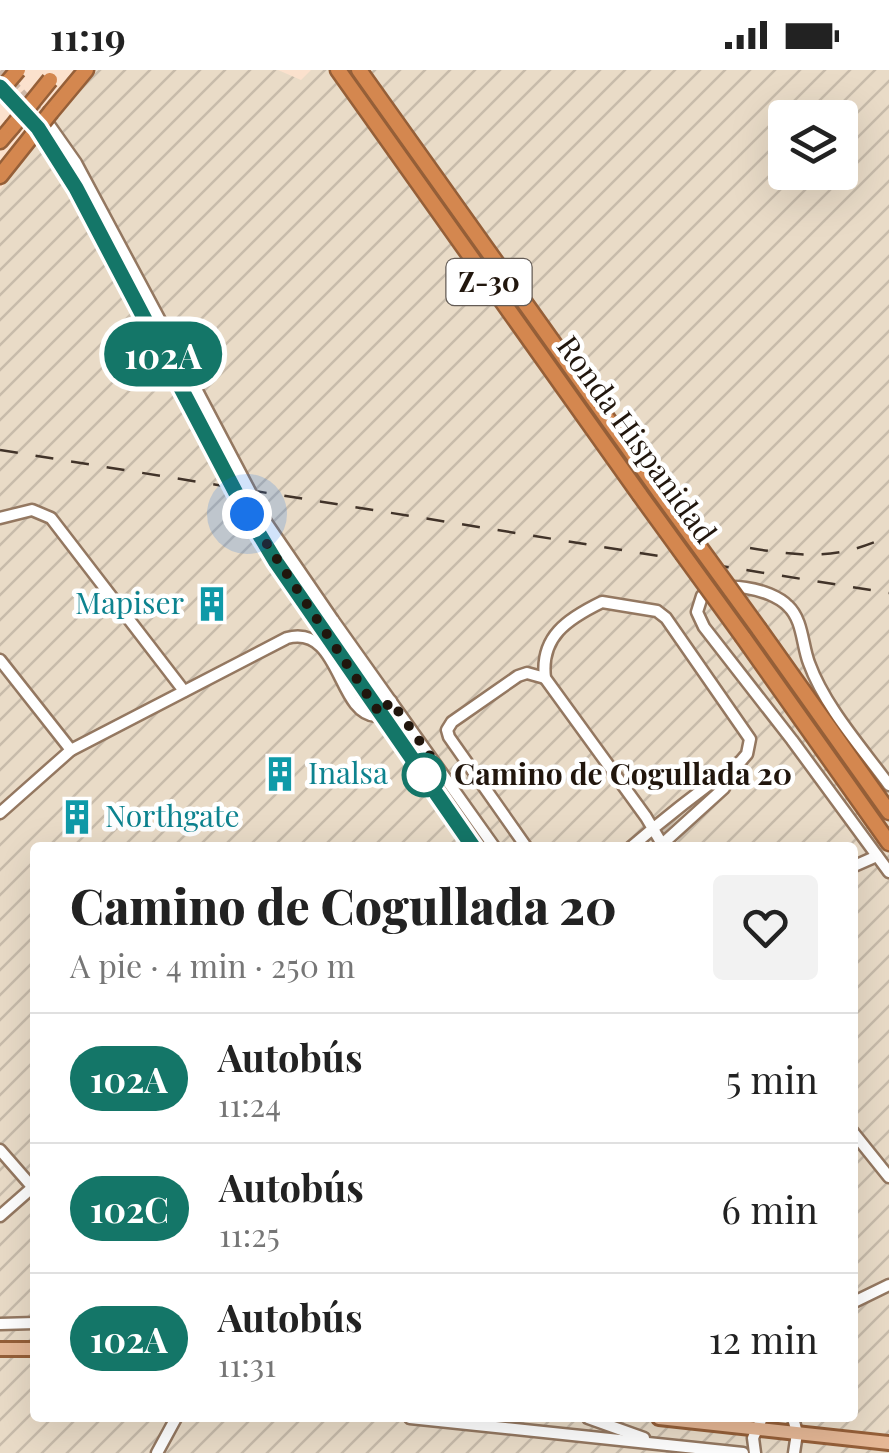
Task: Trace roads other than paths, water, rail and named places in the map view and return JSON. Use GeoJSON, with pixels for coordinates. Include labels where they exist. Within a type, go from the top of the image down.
{"type":"FeatureCollection","features":[{"type":"Feature","properties":{"kind":"highway"},"geometry":{"type":"LineString","coordinates":[[0,91],[18,70]]}},
{"type":"Feature","properties":{"kind":"highway"},"geometry":{"type":"LineString","coordinates":[[0,176],[86,70]]}},
{"type":"Feature","properties":{"kind":"highway","name":"Ronda Hispanidad"},"geometry":{"type":"LineString","coordinates":[[338,70],[889,843]]}},
{"type":"Feature","properties":{"kind":"highway","name":"Ronda Hispanidad"},"geometry":{"type":"LineString","coordinates":[[359,70],[889,812]]}},
{"type":"Feature","properties":{"kind":"highway"},"geometry":{"type":"LineString","coordinates":[[0,141],[54,75]]}},
{"type":"Feature","properties":{"kind":"main road"},"geometry":{"type":"LineString","coordinates":[[0,1349],[30,1348]]}},
{"type":"Feature","properties":{"kind":"main road"},"geometry":{"type":"LineString","coordinates":[[759,1423],[797,1433],[889,1443]]}},
{"type":"Feature","properties":{"kind":"street"},"geometry":{"type":"LineString","coordinates":[[41,124],[266,522],[490,842]]}},
{"type":"Feature","properties":{"kind":"street"},"geometry":{"type":"LineString","coordinates":[[157,328],[247,514],[322,630],[470,842]]}},
{"type":"Feature","properties":{"kind":"street"},"geometry":{"type":"LineString","coordinates":[[0,518],[32,510],[50,518],[184,691]]}},
{"type":"Feature","properties":{"kind":"street"},"geometry":{"type":"LineString","coordinates":[[889,785],[814,677],[790,607],[763,592],[716,588],[702,596],[697,612],[704,627],[889,872]]}},
{"type":"Feature","properties":{"kind":"street"},"geometry":{"type":"LineString","coordinates":[[637,842],[652,828],[740,761],[750,746],[747,731],[666,618],[656,612],[608,602],[595,605],[551,636],[543,661],[545,678],[652,828],[658,842]]}},
{"type":"Feature","properties":{"kind":"street"},"geometry":{"type":"LineString","coordinates":[[0,813],[71,750],[298,636],[307,636],[319,645],[344,679],[361,713],[380,714],[391,701]]}},
{"type":"Feature","properties":{"kind":"street"},"geometry":{"type":"LineString","coordinates":[[0,660],[71,750]]}},
{"type":"Feature","properties":{"kind":"street"},"geometry":{"type":"LineString","coordinates":[[523,842],[447,730],[452,722],[518,676],[545,678]]}},
{"type":"Feature","properties":{"kind":"street"},"geometry":{"type":"LineString","coordinates":[[664,842],[724,788]]}},
{"type":"Feature","properties":{"kind":"street"},"geometry":{"type":"LineString","coordinates":[[858,865],[877,856]]}},
{"type":"Feature","properties":{"kind":"street"},"geometry":{"type":"LineString","coordinates":[[858,1138],[887,1171]]}},
{"type":"Feature","properties":{"kind":"street"},"geometry":{"type":"LineString","coordinates":[[0,1150],[30,1184]]}},
{"type":"Feature","properties":{"kind":"street"},"geometry":{"type":"LineString","coordinates":[[0,1216],[30,1191]]}},
{"type":"Feature","properties":{"kind":"street"},"geometry":{"type":"LineString","coordinates":[[858,1300],[889,1285]]}},
{"type":"Feature","properties":{"kind":"street"},"geometry":{"type":"LineString","coordinates":[[0,1324],[30,1324]]}},
{"type":"Feature","properties":{"kind":"street"},"geometry":{"type":"LineString","coordinates":[[158,1453],[174,1422]]}},
{"type":"Feature","properties":{"kind":"street"},"geometry":{"type":"LineString","coordinates":[[447,1422],[744,1453]]}},
{"type":"Feature","properties":{"kind":"street"},"geometry":{"type":"LineString","coordinates":[[600,1422],[655,1441]]}},
{"type":"Feature","properties":{"kind":"street"},"geometry":{"type":"LineString","coordinates":[[793,1422],[797,1433],[794,1453]]}},
{"type":"Feature","properties":{"kind":"street"},"geometry":{"type":"LineString","coordinates":[[755,1453],[759,1423]]}},
{"type":"Feature","properties":{"kind":"tunnel"},"geometry":{"type":"LineString","coordinates":[[0,71],[45,119]]}},
{"type":"Feature","properties":{"kind":"tunnel"},"geometry":{"type":"LineString","coordinates":[[0,86],[38,128]]}},
{"type":"Feature","properties":{"kind":"railway"},"geometry":{"type":"LineString","coordinates":[[0,450],[889,593]]}},
{"type":"Feature","properties":{"kind":"railway"},"geometry":{"type":"LineString","coordinates":[[750,548],[837,553],[889,536]]}},
{"type":"Feature","properties":{"kind":"place","name":"Mapiser"},"geometry":{"type":"Point","coordinates":[212,604]}},
{"type":"Feature","properties":{"kind":"place","name":"Inalsa"},"geometry":{"type":"Point","coordinates":[280,774]}},
{"type":"Feature","properties":{"kind":"place","name":"Camino de Cogullada 20"},"geometry":{"type":"Point","coordinates":[424,775]}},
{"type":"Feature","properties":{"kind":"place","name":"Northgate"},"geometry":{"type":"Point","coordinates":[77,817]}}]}
